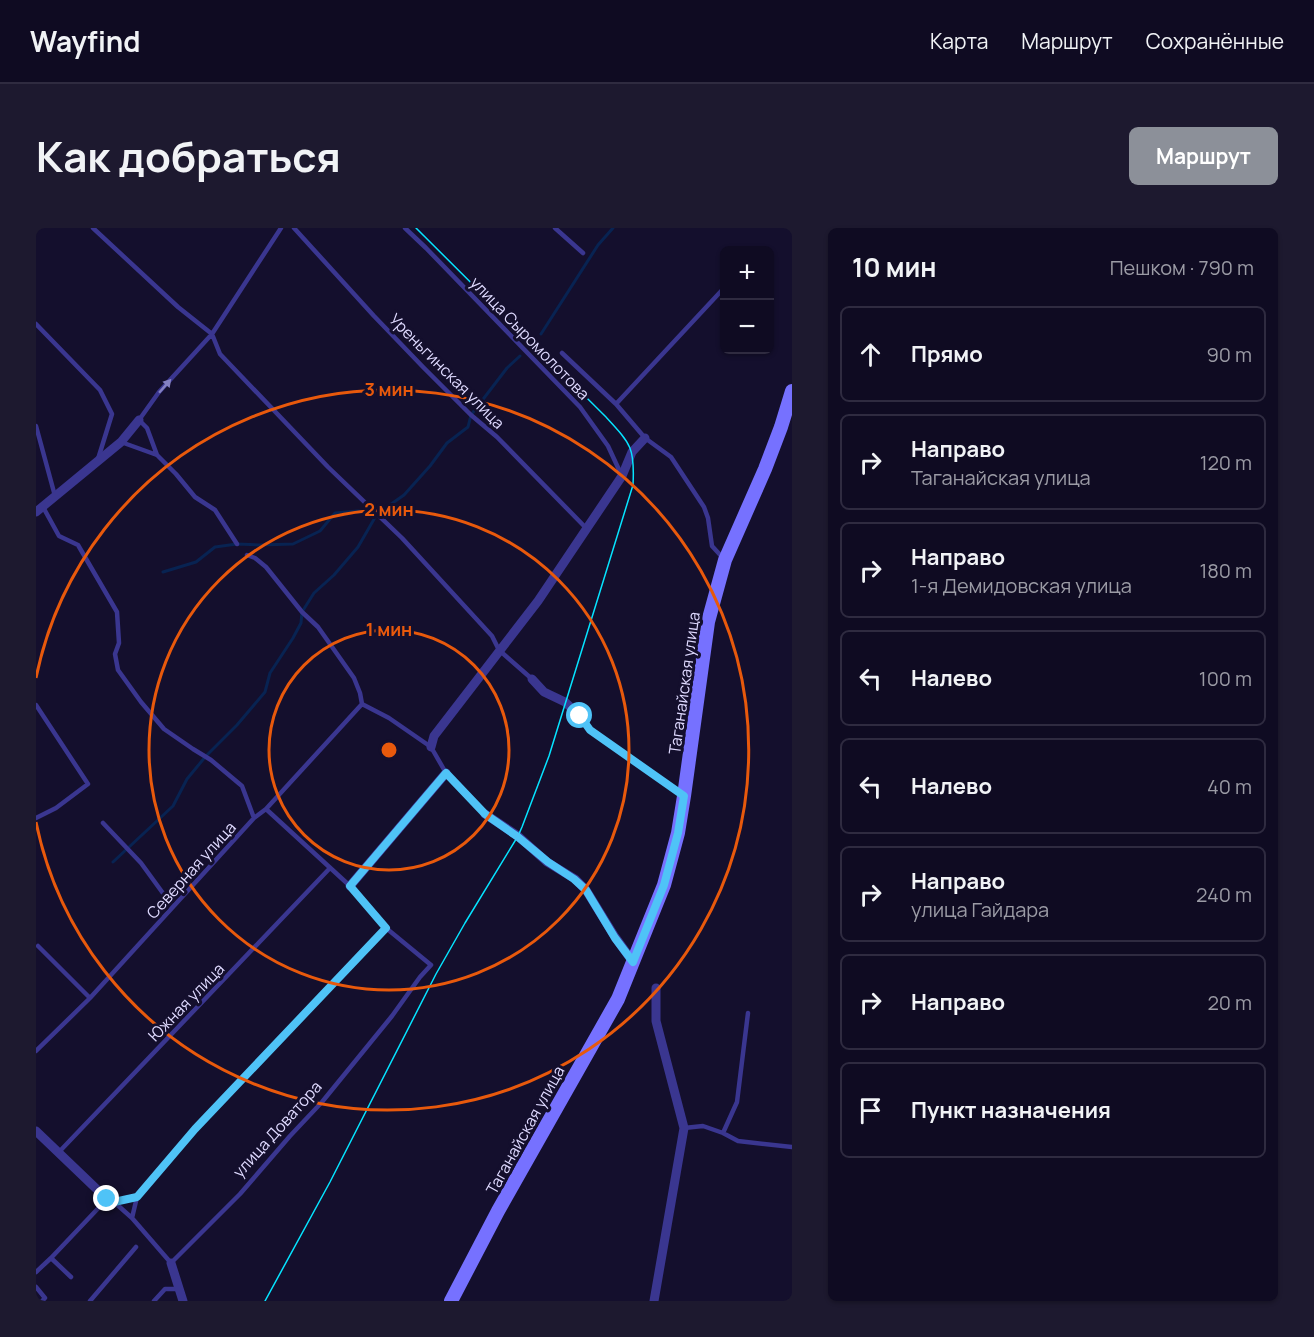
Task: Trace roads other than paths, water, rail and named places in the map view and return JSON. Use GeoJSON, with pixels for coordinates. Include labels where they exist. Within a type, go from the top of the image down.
{"type":"FeatureCollection","features":[{"type":"Feature","properties":{"kind":"main road","name":"Таганайская улица"},"geometry":{"type":"LineString","coordinates":[[451,1301],[504,1201],[618,999],[667,877],[684,796],[708,622],[725,560],[765,469],[792,391]]}},
{"type":"Feature","properties":{"kind":"street"},"geometry":{"type":"LineString","coordinates":[[39,510],[121,442],[139,420]]}},
{"type":"Feature","properties":{"kind":"street"},"geometry":{"type":"LineString","coordinates":[[431,747],[434,736],[538,601],[622,476],[632,452],[645,438]]}},
{"type":"Feature","properties":{"kind":"street"},"geometry":{"type":"LineString","coordinates":[[532,679],[544,692],[565,702],[580,716]]}},
{"type":"Feature","properties":{"kind":"street"},"geometry":{"type":"LineString","coordinates":[[350,886],[446,773]]}},
{"type":"Feature","properties":{"kind":"street"},"geometry":{"type":"LineString","coordinates":[[485,814],[586,890],[615,938],[633,962]]}},
{"type":"Feature","properties":{"kind":"street"},"geometry":{"type":"LineString","coordinates":[[654,1301],[684,1128],[656,1021],[656,988]]}},
{"type":"Feature","properties":{"kind":"street"},"geometry":{"type":"LineString","coordinates":[[36,1131],[110,1201]]}},
{"type":"Feature","properties":{"kind":"street"},"geometry":{"type":"LineString","coordinates":[[171,1263],[183,1301]]}},
{"type":"Feature","properties":{"kind":"lane"},"geometry":{"type":"LineString","coordinates":[[93,228],[178,307],[212,333],[220,354],[328,467],[402,538],[492,636],[499,650],[532,679]]}},
{"type":"Feature","properties":{"kind":"lane"},"geometry":{"type":"LineString","coordinates":[[237,544],[215,510],[195,497],[157,455],[147,428],[139,420],[159,392],[212,333],[281,228]]}},
{"type":"Feature","properties":{"kind":"lane","name":"Уреньгинская улица"},"geometry":{"type":"LineString","coordinates":[[294,228],[407,350],[587,529]]}},
{"type":"Feature","properties":{"kind":"lane","name":"улица Сыромолотова"},"geometry":{"type":"LineString","coordinates":[[405,228],[580,407],[608,446],[622,476]]}},
{"type":"Feature","properties":{"kind":"lane"},"geometry":{"type":"LineString","coordinates":[[555,228],[583,253]]}},
{"type":"Feature","properties":{"kind":"lane"},"geometry":{"type":"LineString","coordinates":[[616,404],[720,292]]}},
{"type":"Feature","properties":{"kind":"lane"},"geometry":{"type":"LineString","coordinates":[[36,324],[100,390],[112,414],[97,462]]}},
{"type":"Feature","properties":{"kind":"lane","name":"улица Сыромолотова"},"geometry":{"type":"LineString","coordinates":[[562,353],[616,404],[645,438],[671,457],[704,507],[712,546],[725,560]]}},
{"type":"Feature","properties":{"kind":"lane"},"geometry":{"type":"LineString","coordinates":[[36,426],[55,497]]}},
{"type":"Feature","properties":{"kind":"lane"},"geometry":{"type":"LineString","coordinates":[[121,442],[157,455]]}},
{"type":"Feature","properties":{"kind":"lane"},"geometry":{"type":"LineString","coordinates":[[39,510],[59,536],[78,545],[117,612],[119,643],[115,654],[118,670],[164,729],[212,760],[242,786],[254,818]]}},
{"type":"Feature","properties":{"kind":"lane"},"geometry":{"type":"LineString","coordinates":[[247,555],[267,567],[302,612],[318,627],[354,678],[362,704],[389,718],[431,747],[446,773],[485,814]]}},
{"type":"Feature","properties":{"kind":"lane","name":"Северная улица"},"geometry":{"type":"LineString","coordinates":[[36,1051],[90,998],[254,818],[266,809],[362,704]]}},
{"type":"Feature","properties":{"kind":"lane"},"geometry":{"type":"LineString","coordinates":[[36,705],[88,784],[56,808],[36,818]]}},
{"type":"Feature","properties":{"kind":"lane"},"geometry":{"type":"LineString","coordinates":[[580,716],[590,730],[684,796]]}},
{"type":"Feature","properties":{"kind":"lane"},"geometry":{"type":"LineString","coordinates":[[132,1218],[137,1197],[202,1121],[386,928],[350,886],[266,809]]}},
{"type":"Feature","properties":{"kind":"lane"},"geometry":{"type":"LineString","coordinates":[[103,823],[141,863],[173,907]]}},
{"type":"Feature","properties":{"kind":"lane","name":"Южная улица"},"geometry":{"type":"LineString","coordinates":[[59,1152],[330,868]]}},
{"type":"Feature","properties":{"kind":"lane","name":"улица Доватора"},"geometry":{"type":"LineString","coordinates":[[171,1263],[240,1194],[322,1102],[431,965],[386,928]]}},
{"type":"Feature","properties":{"kind":"lane"},"geometry":{"type":"LineString","coordinates":[[38,946],[90,998]]}},
{"type":"Feature","properties":{"kind":"lane"},"geometry":{"type":"LineString","coordinates":[[723,1133],[737,1102],[748,1013]]}},
{"type":"Feature","properties":{"kind":"lane"},"geometry":{"type":"LineString","coordinates":[[684,1128],[704,1126],[738,1141],[792,1147]]}},
{"type":"Feature","properties":{"kind":"lane"},"geometry":{"type":"LineString","coordinates":[[36,1272],[110,1201],[137,1197]]}},
{"type":"Feature","properties":{"kind":"lane"},"geometry":{"type":"LineString","coordinates":[[110,1201],[132,1218],[171,1263]]}},
{"type":"Feature","properties":{"kind":"lane"},"geometry":{"type":"LineString","coordinates":[[90,1301],[136,1248]]}},
{"type":"Feature","properties":{"kind":"lane"},"geometry":{"type":"LineString","coordinates":[[51,1258],[71,1277]]}},
{"type":"Feature","properties":{"kind":"lane"},"geometry":{"type":"LineString","coordinates":[[36,1287],[45,1298],[42,1301]]}},
{"type":"Feature","properties":{"kind":"lane"},"geometry":{"type":"LineString","coordinates":[[154,1301],[165,1290],[179,1289]]}},
{"type":"Feature","properties":{"kind":"waterway"},"geometry":{"type":"LineString","coordinates":[[541,334],[598,245],[613,228]]}},
{"type":"Feature","properties":{"kind":"waterway"},"geometry":{"type":"LineString","coordinates":[[113,862],[173,806],[187,779],[265,692],[270,673],[301,623],[302,612],[314,593],[334,575],[358,547],[377,514],[404,495],[447,443],[468,427],[471,415],[507,368],[520,356]]}},
{"type":"Feature","properties":{"kind":"waterway"},"geometry":{"type":"LineString","coordinates":[[163,572],[196,562],[215,547],[237,544],[293,544],[320,531],[335,513],[358,511],[376,514]]}},
{"type":"Feature","properties":{"kind":"tram line"},"geometry":{"type":"LineString","coordinates":[[265,1301],[330,1182],[436,974],[518,836],[549,756],[633,485],[632,454],[621,434],[416,228]]}}]}
